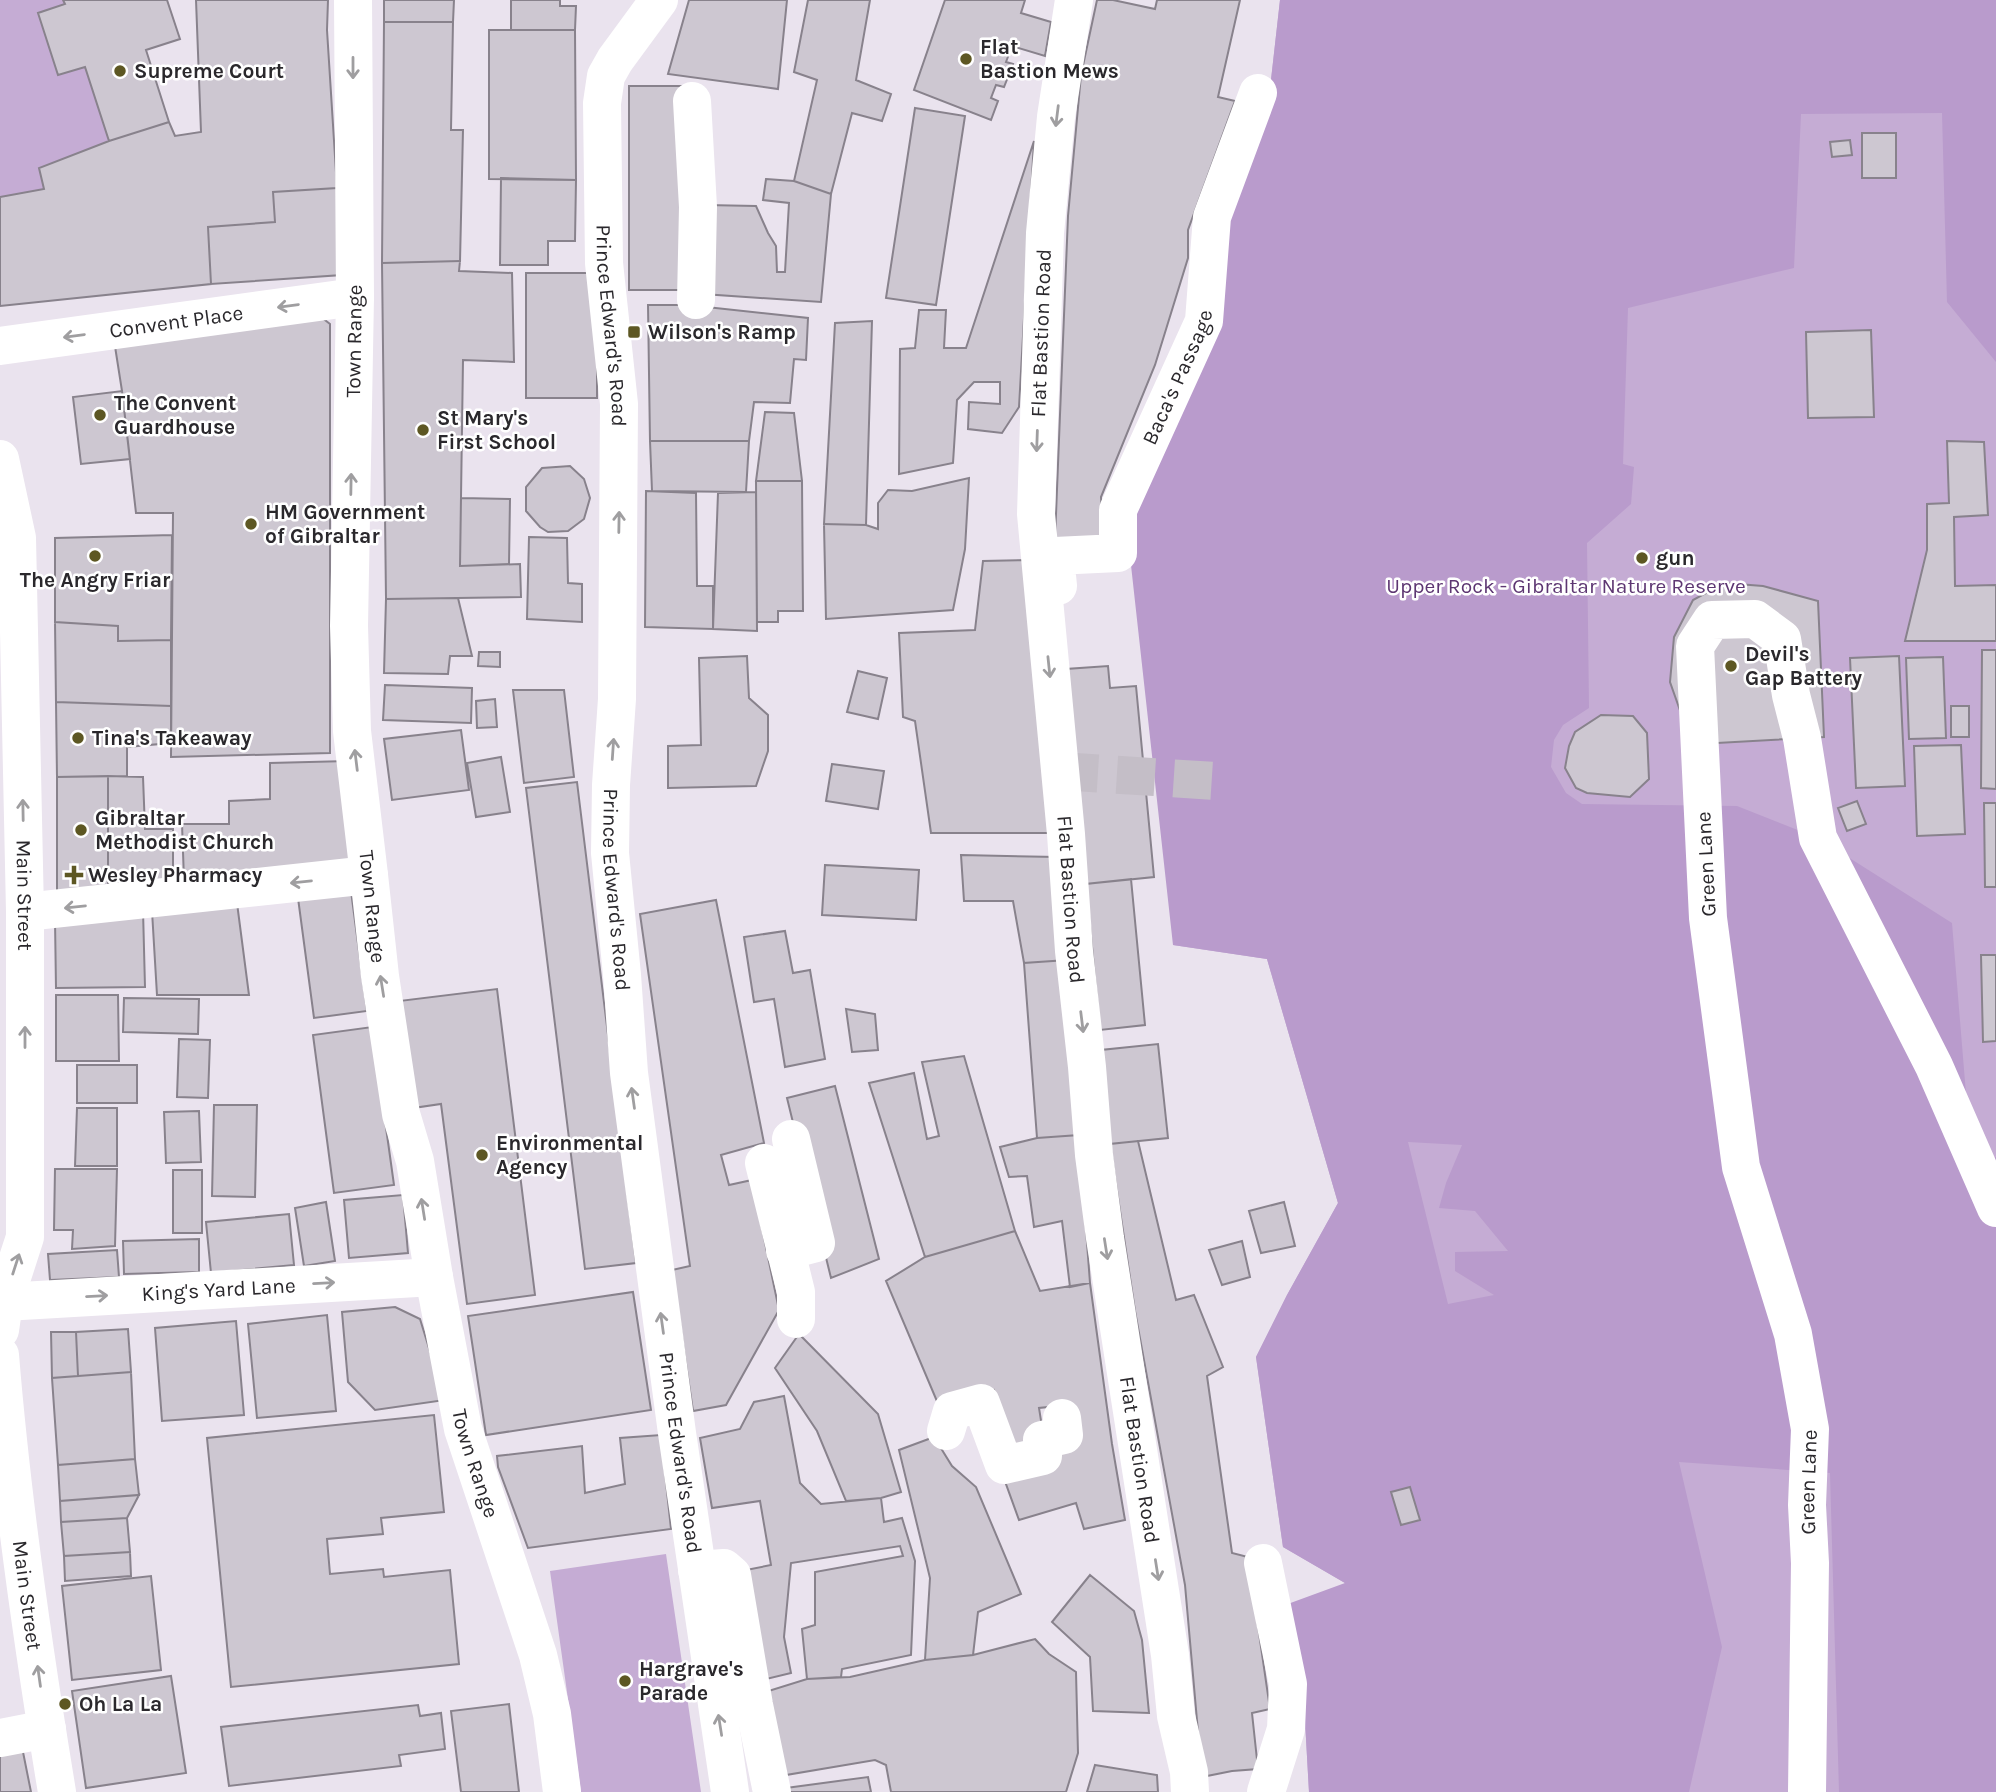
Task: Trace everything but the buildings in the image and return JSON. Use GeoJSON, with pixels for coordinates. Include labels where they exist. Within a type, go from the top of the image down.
{"type":"FeatureCollection","features":[{"type":"Feature","properties":{"kind":"street","name":"Town Range"},"geometry":{"type":"LineString","coordinates":[[353,0],[355,297],[350,682],[352,731],[380,976],[401,1114],[415,1161],[463,1429],[538,1656],[552,1714],[562,1792]]}},
{"type":"Feature","properties":{"kind":"street","name":"Prince Edward's Road"},"geometry":{"type":"LineString","coordinates":[[659,0],[606,76],[602,103],[604,262],[619,404],[617,699],[610,796],[610,853],[629,1073],[730,1792]]}},
{"type":"Feature","properties":{"kind":"street","name":"Flat Bastion Road"},"geometry":{"type":"LineString","coordinates":[[1074,0],[1056,117],[1044,250],[1036,514],[1094,1155],[1170,1656],[1175,1716],[1189,1772],[1190,1792]]}},
{"type":"Feature","properties":{"kind":"street","name":"Baca's Passage"},"geometry":{"type":"LineString","coordinates":[[1042,586],[1058,586],[1055,555],[1118,553],[1118,510],[1203,321],[1212,217],[1258,93]]}},
{"type":"Feature","properties":{"kind":"street"},"geometry":{"type":"LineString","coordinates":[[692,101],[698,207],[696,300]]}},
{"type":"Feature","properties":{"kind":"street","name":"Convent Place"},"geometry":{"type":"LineString","coordinates":[[0,346],[355,297]]}},
{"type":"Feature","properties":{"kind":"street","name":"Main Street"},"geometry":{"type":"LineString","coordinates":[[0,459],[17,538],[25,912],[25,1237],[2,1315]]}},
{"type":"Feature","properties":{"kind":"street","name":"Green Lane"},"geometry":{"type":"LineString","coordinates":[[1807,1792],[1810,1563],[1807,1505],[1810,1429],[1793,1334],[1741,1167],[1708,918],[1695,646],[1712,620],[1755,619],[1783,639],[1818,838],[1934,1066],[1996,1208]]}},
{"type":"Feature","properties":{"kind":"street"},"geometry":{"type":"LineString","coordinates":[[25,912],[369,875]]}},
{"type":"Feature","properties":{"kind":"street"},"geometry":{"type":"LineString","coordinates":[[778,1151],[785,1251],[796,1292],[796,1319]]}},
{"type":"Feature","properties":{"kind":"street","name":"King's Yard Lane"},"geometry":{"type":"LineString","coordinates":[[2,1315],[434,1277]]}},
{"type":"Feature","properties":{"kind":"street","name":"Main Street"},"geometry":{"type":"LineString","coordinates":[[0,1355],[10,1459],[57,1792]]}},
{"type":"Feature","properties":{"kind":"street"},"geometry":{"type":"LineString","coordinates":[[946,1431],[952,1411],[981,1403],[1004,1465],[1043,1456],[1042,1440],[1064,1435],[1062,1418]]}},
{"type":"Feature","properties":{"kind":"street"},"geometry":{"type":"LineString","coordinates":[[1262,1563],[1288,1684],[1286,1729],[1266,1792]]}},
{"type":"Feature","properties":{"kind":"street"},"geometry":{"type":"LineString","coordinates":[[697,1570],[724,1568],[732,1575],[772,1792]]}},
{"type":"Feature","properties":{"kind":"street"},"geometry":{"type":"LineString","coordinates":[[0,1738],[47,1729]]}},
{"type":"Feature","properties":{"kind":"green space"},"geometry":{"type":"Polygon","coordinates":[[[0,0],[63,0],[65,4],[38,13],[58,75],[85,67],[109,141],[39,168],[44,189],[0,197],[0,0]]]}},
{"type":"Feature","properties":{"kind":"green space","name":"Upper Rock - Gibraltar Nature Reserve"},"geometry":{"type":"Polygon","coordinates":[[[1280,0],[1996,0],[1996,1792],[1309,1792],[1303,1685],[1345,1583],[1283,1547],[1256,1357],[1338,1203],[1267,959],[1173,945],[1280,0]]]}},
{"type":"Feature","properties":{"kind":"green space","name":"Upper Rock - Gibraltar Nature Reserve"},"geometry":{"type":"Polygon","coordinates":[[[1280,0],[1996,0],[1996,362],[1947,302],[1942,113],[1801,114],[1794,268],[1628,308],[1623,464],[1634,467],[1631,504],[1587,543],[1589,708],[1563,725],[1554,740],[1551,767],[1566,793],[1582,804],[1737,806],[1818,838],[1952,923],[1972,1167],[1996,1157],[1996,1792],[1839,1792],[1830,1473],[1679,1462],[1722,1647],[1689,1792],[1309,1792],[1303,1685],[1285,1605],[1345,1583],[1283,1547],[1256,1357],[1338,1203],[1267,959],[1173,945],[1125,511],[1221,223],[1269,98],[1280,0]],[[1408,1142],[1448,1304],[1494,1295],[1455,1271],[1455,1252],[1508,1251],[1475,1211],[1439,1208],[1462,1145],[1408,1142]]]}},
{"type":"Feature","properties":{"kind":"green space","name":"Hargrave's Parade"},"geometry":{"type":"Polygon","coordinates":[[[666,1554],[701,1792],[581,1792],[550,1571],[666,1554]]]}},
{"type":"Feature","properties":{"kind":"tunnel"},"geometry":{"type":"LineString","coordinates":[[1060,771],[1230,782]]}},
{"type":"Feature","properties":{"kind":"place","name":"Flat Bastion Mews"},"geometry":{"type":"Point","coordinates":[966,59]}},
{"type":"Feature","properties":{"kind":"place","name":"Supreme Court"},"geometry":{"type":"Point","coordinates":[120,71]}},
{"type":"Feature","properties":{"kind":"place","name":"Wilson's Ramp"},"geometry":{"type":"Point","coordinates":[634,332]}},
{"type":"Feature","properties":{"kind":"place","name":"The Convent Guardhouse"},"geometry":{"type":"Point","coordinates":[100,415]}},
{"type":"Feature","properties":{"kind":"place","name":"St Mary's First School"},"geometry":{"type":"Point","coordinates":[423,430]}},
{"type":"Feature","properties":{"kind":"place","name":"HM Government of Gibraltar"},"geometry":{"type":"Point","coordinates":[251,524]}},
{"type":"Feature","properties":{"kind":"place","name":"The Angry Friar"},"geometry":{"type":"Point","coordinates":[95,556]}},
{"type":"Feature","properties":{"kind":"place","name":"gun"},"geometry":{"type":"Point","coordinates":[1642,558]}},
{"type":"Feature","properties":{"kind":"place","name":"Devil's Gap Battery"},"geometry":{"type":"Point","coordinates":[1731,666]}},
{"type":"Feature","properties":{"kind":"place","name":"Tina's Takeaway"},"geometry":{"type":"Point","coordinates":[78,738]}},
{"type":"Feature","properties":{"kind":"place","name":"Gibraltar Methodist Church"},"geometry":{"type":"Point","coordinates":[81,830]}},
{"type":"Feature","properties":{"kind":"place","name":"Wesley Pharmacy"},"geometry":{"type":"Point","coordinates":[74,875]}},
{"type":"Feature","properties":{"kind":"place","name":"Environmental Agency"},"geometry":{"type":"Point","coordinates":[482,1155]}},
{"type":"Feature","properties":{"kind":"place","name":"Hargrave's Parade"},"geometry":{"type":"Point","coordinates":[625,1681]}},
{"type":"Feature","properties":{"kind":"place","name":"Oh La La"},"geometry":{"type":"Point","coordinates":[65,1704]}}]}
